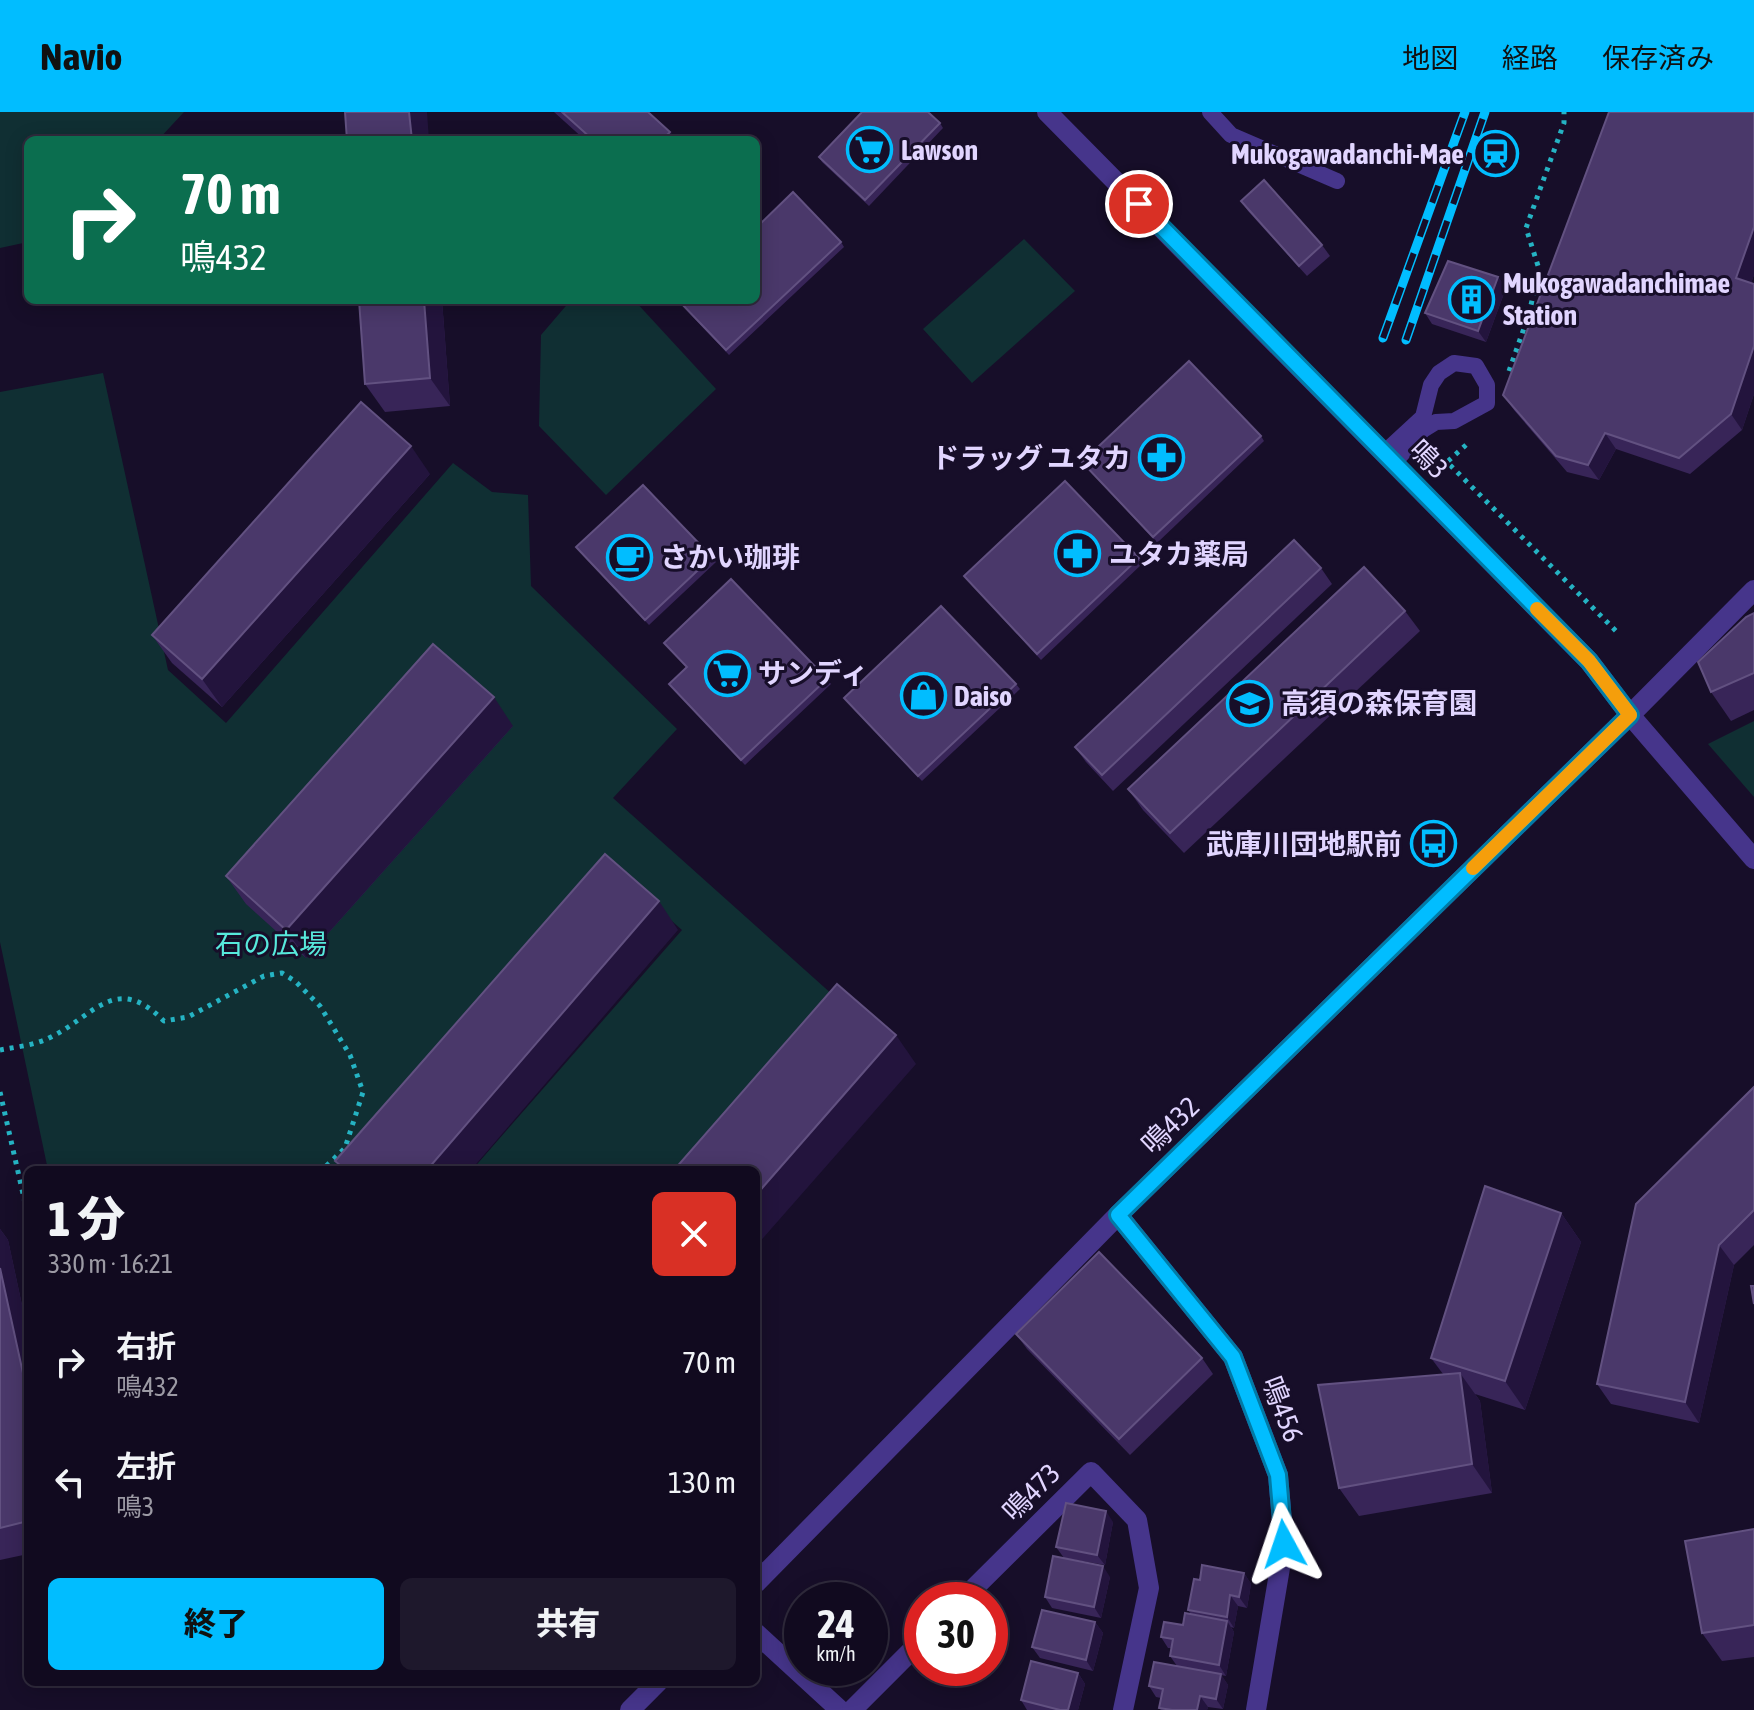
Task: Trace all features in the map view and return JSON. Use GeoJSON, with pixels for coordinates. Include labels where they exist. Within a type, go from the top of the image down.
{"type":"FeatureCollection","features":[{"type":"Feature","properties":{"kind":"street","name":"鳴3"},"geometry":{"type":"LineString","coordinates":[[1047,112],[1589,661],[1630,715],[1754,859]]}},
{"type":"Feature","properties":{"kind":"street","name":"鳴432"},"geometry":{"type":"LineString","coordinates":[[760,1579],[1118,1215],[1754,590]]}},
{"type":"Feature","properties":{"kind":"street","name":"鳴456"},"geometry":{"type":"LineString","coordinates":[[1118,1215],[1233,1357],[1278,1475],[1284,1544],[1256,1710]]}},
{"type":"Feature","properties":{"kind":"street","name":"鳴473"},"geometry":{"type":"LineString","coordinates":[[980,1582],[1091,1472],[1137,1520],[1149,1588],[1123,1710]]}},
{"type":"Feature","properties":{"kind":"street"},"geometry":{"type":"LineString","coordinates":[[760,1637],[840,1710]]}},
{"type":"Feature","properties":{"kind":"street"},"geometry":{"type":"LineString","coordinates":[[852,1710],[904,1658]]}},
{"type":"Feature","properties":{"kind":"street"},"geometry":{"type":"LineString","coordinates":[[630,1710],[654,1686]]}},
{"type":"Feature","properties":{"kind":"lane"},"geometry":{"type":"LineString","coordinates":[[1210,112],[1231,135],[1337,181]]}},
{"type":"Feature","properties":{"kind":"lane"},"geometry":{"type":"LineString","coordinates":[[1454,363],[1476,366],[1487,385],[1487,403],[1454,421],[1436,422],[1389,458],[1423,417],[1426,398],[1439,373],[1454,363]]}},
{"type":"Feature","properties":{"kind":"path"},"geometry":{"type":"LineString","coordinates":[[1507,376],[1529,314],[1539,269],[1526,228],[1564,123],[1564,112]]}},
{"type":"Feature","properties":{"kind":"path"},"geometry":{"type":"LineString","coordinates":[[1470,439],[1447,462],[1618,633]]}},
{"type":"Feature","properties":{"kind":"path"},"geometry":{"type":"LineString","coordinates":[[0,1050],[47,1039],[103,1002],[127,997],[150,1007],[164,1021],[188,1017],[264,976],[282,973],[295,981],[320,1006],[350,1055],[363,1092],[345,1148],[326,1166]]}},
{"type":"Feature","properties":{"kind":"path"},"geometry":{"type":"LineString","coordinates":[[0,1092],[24,1198]]}},
{"type":"Feature","properties":{"kind":"green space"},"geometry":{"type":"Polygon","coordinates":[[[0,112],[184,112],[162,136],[24,136],[24,243],[0,248],[0,112]]]}},
{"type":"Feature","properties":{"kind":"green space"},"geometry":{"type":"Polygon","coordinates":[[[1024,239],[1075,291],[972,383],[923,329],[1024,239]]]}},
{"type":"Feature","properties":{"kind":"green space"},"geometry":{"type":"Polygon","coordinates":[[[568,304],[638,304],[716,389],[606,495],[539,426],[541,335],[568,304]]]}},
{"type":"Feature","properties":{"kind":"green space","name":"石の広場"},"geometry":{"type":"Polygon","coordinates":[[[103,373],[168,670],[226,723],[453,463],[492,492],[528,495],[531,586],[677,729],[613,798],[853,1013],[719,1166],[476,1166],[682,930],[624,879],[374,1166],[47,1166],[0,942],[0,392],[103,373]]]}},
{"type":"Feature","properties":{"kind":"green space"},"geometry":{"type":"Polygon","coordinates":[[[1754,721],[1754,797],[1708,744],[1754,721]]]}},
{"type":"Feature","properties":{"kind":"building"},"geometry":{"type":"Polygon","coordinates":[[[345,112],[409,112],[412,136],[347,136],[345,112]]]}},
{"type":"Feature","properties":{"kind":"building"},"geometry":{"type":"Polygon","coordinates":[[[562,112],[648,112],[670,132],[666,136],[589,136],[562,112]]]}},
{"type":"Feature","properties":{"kind":"building"},"geometry":{"type":"Polygon","coordinates":[[[862,112],[928,112],[940,123],[865,200],[819,157],[862,112]]]}},
{"type":"Feature","properties":{"kind":"building"},"geometry":{"type":"Polygon","coordinates":[[[1609,112],[1754,112],[1754,227],[1736,278],[1754,284],[1754,346],[1731,414],[1679,458],[1605,433],[1588,465],[1556,456],[1503,395],[1609,112]]]}},
{"type":"Feature","properties":{"kind":"building"},"geometry":{"type":"Polygon","coordinates":[[[1264,180],[1322,245],[1299,266],[1241,201],[1264,180]]]}},
{"type":"Feature","properties":{"kind":"building"},"geometry":{"type":"Polygon","coordinates":[[[793,192],[841,242],[726,350],[682,304],[760,304],[760,224],[793,192]]]}},
{"type":"Feature","properties":{"kind":"building","name":"Mukogawadanchimae Station"},"geometry":{"type":"Polygon","coordinates":[[[1448,261],[1498,277],[1478,331],[1425,313],[1448,261]]]}},
{"type":"Feature","properties":{"kind":"building"},"geometry":{"type":"Polygon","coordinates":[[[359,304],[424,304],[430,378],[365,384],[359,304]]]}},
{"type":"Feature","properties":{"kind":"building"},"geometry":{"type":"Polygon","coordinates":[[[1189,361],[1261,436],[1153,537],[1082,462],[1189,361]]]}},
{"type":"Feature","properties":{"kind":"building"},"geometry":{"type":"Polygon","coordinates":[[[361,402],[411,446],[202,679],[152,635],[361,402]]]}},
{"type":"Feature","properties":{"kind":"building"},"geometry":{"type":"Polygon","coordinates":[[[1065,481],[1139,558],[1037,654],[964,576],[1065,481]]]}},
{"type":"Feature","properties":{"kind":"building"},"geometry":{"type":"Polygon","coordinates":[[[643,485],[712,557],[645,620],[576,547],[643,485]]]}},
{"type":"Feature","properties":{"kind":"building"},"geometry":{"type":"Polygon","coordinates":[[[1294,540],[1321,568],[1102,775],[1075,747],[1294,540]]]}},
{"type":"Feature","properties":{"kind":"building"},"geometry":{"type":"Polygon","coordinates":[[[1364,567],[1405,611],[1170,833],[1128,789],[1364,567]]]}},
{"type":"Feature","properties":{"kind":"building"},"geometry":{"type":"Polygon","coordinates":[[[731,579],[827,679],[741,760],[669,684],[687,667],[664,643],[731,579]]]}},
{"type":"Feature","properties":{"kind":"building"},"geometry":{"type":"Polygon","coordinates":[[[941,606],[1016,684],[918,776],[844,698],[941,606]]]}},
{"type":"Feature","properties":{"kind":"building"},"geometry":{"type":"Polygon","coordinates":[[[1754,613],[1754,673],[1711,692],[1698,662],[1754,613]]]}},
{"type":"Feature","properties":{"kind":"building"},"geometry":{"type":"Polygon","coordinates":[[[433,644],[494,697],[286,930],[226,876],[433,644]]]}},
{"type":"Feature","properties":{"kind":"building"},"geometry":{"type":"Polygon","coordinates":[[[605,854],[659,901],[430,1166],[341,1166],[335,1161],[605,854]]]}},
{"type":"Feature","properties":{"kind":"building"},"geometry":{"type":"Polygon","coordinates":[[[837,984],[896,1035],[760,1190],[760,1166],[678,1166],[837,984]]]}},
{"type":"Feature","properties":{"kind":"building"},"geometry":{"type":"Polygon","coordinates":[[[1754,1087],[1754,1210],[1719,1245],[1685,1402],[1597,1384],[1636,1204],[1754,1087]]]}},
{"type":"Feature","properties":{"kind":"building"},"geometry":{"type":"Polygon","coordinates":[[[1485,1186],[1561,1213],[1505,1381],[1431,1358],[1485,1186]]]}},
{"type":"Feature","properties":{"kind":"building"},"geometry":{"type":"Polygon","coordinates":[[[1099,1252],[1202,1358],[1119,1439],[1016,1334],[1099,1252]]]}},
{"type":"Feature","properties":{"kind":"building"},"geometry":{"type":"Polygon","coordinates":[[[0,1268],[24,1378],[24,1522],[0,1528],[0,1268]]]}},
{"type":"Feature","properties":{"kind":"building"},"geometry":{"type":"Polygon","coordinates":[[[1460,1373],[1472,1464],[1339,1488],[1318,1385],[1460,1373]]]}},
{"type":"Feature","properties":{"kind":"building"},"geometry":{"type":"Polygon","coordinates":[[[1066,1503],[1106,1511],[1097,1555],[1056,1547],[1066,1503]]]}},
{"type":"Feature","properties":{"kind":"building"},"geometry":{"type":"Polygon","coordinates":[[[1754,1529],[1754,1625],[1702,1633],[1685,1541],[1754,1529]]]}},
{"type":"Feature","properties":{"kind":"building"},"geometry":{"type":"Polygon","coordinates":[[[1053,1556],[1103,1566],[1094,1607],[1045,1597],[1053,1556]]]}},
{"type":"Feature","properties":{"kind":"building"},"geometry":{"type":"Polygon","coordinates":[[[1202,1565],[1244,1573],[1239,1597],[1230,1595],[1227,1617],[1188,1610],[1194,1579],[1200,1580],[1202,1565]]]}},
{"type":"Feature","properties":{"kind":"building"},"geometry":{"type":"Polygon","coordinates":[[[1042,1610],[1095,1622],[1086,1660],[1032,1647],[1042,1610]]]}},
{"type":"Feature","properties":{"kind":"building"},"geometry":{"type":"Polygon","coordinates":[[[1185,1613],[1227,1621],[1219,1665],[1170,1656],[1173,1639],[1161,1637],[1164,1622],[1183,1625],[1185,1613]]]}},
{"type":"Feature","properties":{"kind":"building"},"geometry":{"type":"Polygon","coordinates":[[[1031,1661],[1078,1673],[1068,1710],[1021,1700],[1031,1661]]]}},
{"type":"Feature","properties":{"kind":"building"},"geometry":{"type":"Polygon","coordinates":[[[1154,1662],[1221,1674],[1216,1699],[1200,1696],[1197,1710],[1159,1708],[1163,1689],[1149,1686],[1154,1662]]]}},
{"type":"Feature","properties":{"kind":"railway"},"geometry":{"type":"LineString","coordinates":[[1383,338],[1465,112]]}},
{"type":"Feature","properties":{"kind":"railway"},"geometry":{"type":"LineString","coordinates":[[1406,340],[1485,112]]}},
{"type":"Feature","properties":{"kind":"slow traffic"},"geometry":{"type":"LineString","coordinates":[[1473,868],[1630,715],[1589,661],[1537,609]]}},
{"type":"Feature","properties":{"kind":"place","name":"Lawson"},"geometry":{"type":"Point","coordinates":[870,150]}},
{"type":"Feature","properties":{"kind":"place","name":"Mukogawadanchi-Mae"},"geometry":{"type":"Point","coordinates":[1495,154]}},
{"type":"Feature","properties":{"kind":"place","name":"Mukogawadanchimae Station"},"geometry":{"type":"Point","coordinates":[1472,299]}},
{"type":"Feature","properties":{"kind":"place","name":"ドラッグ ユタカ"},"geometry":{"type":"Point","coordinates":[1162,458]}},
{"type":"Feature","properties":{"kind":"place","name":"ユタカ薬局"},"geometry":{"type":"Point","coordinates":[1078,554]}},
{"type":"Feature","properties":{"kind":"place","name":"さかい珈琲"},"geometry":{"type":"Point","coordinates":[629,557]}},
{"type":"Feature","properties":{"kind":"place","name":"サンディ"},"geometry":{"type":"Point","coordinates":[727,673]}},
{"type":"Feature","properties":{"kind":"place","name":"Daiso"},"geometry":{"type":"Point","coordinates":[923,696]}},
{"type":"Feature","properties":{"kind":"place","name":"高須の森保育園"},"geometry":{"type":"Point","coordinates":[1250,703]}},
{"type":"Feature","properties":{"kind":"place","name":"武庫川団地駅前"},"geometry":{"type":"Point","coordinates":[1433,844]}},
{"type":"Feature","properties":{"kind":"route"},"geometry":{"type":"LineString","coordinates":[[1139,204],[1589,661],[1630,715],[1118,1215],[1233,1357],[1278,1475],[1284,1544]]}}]}
